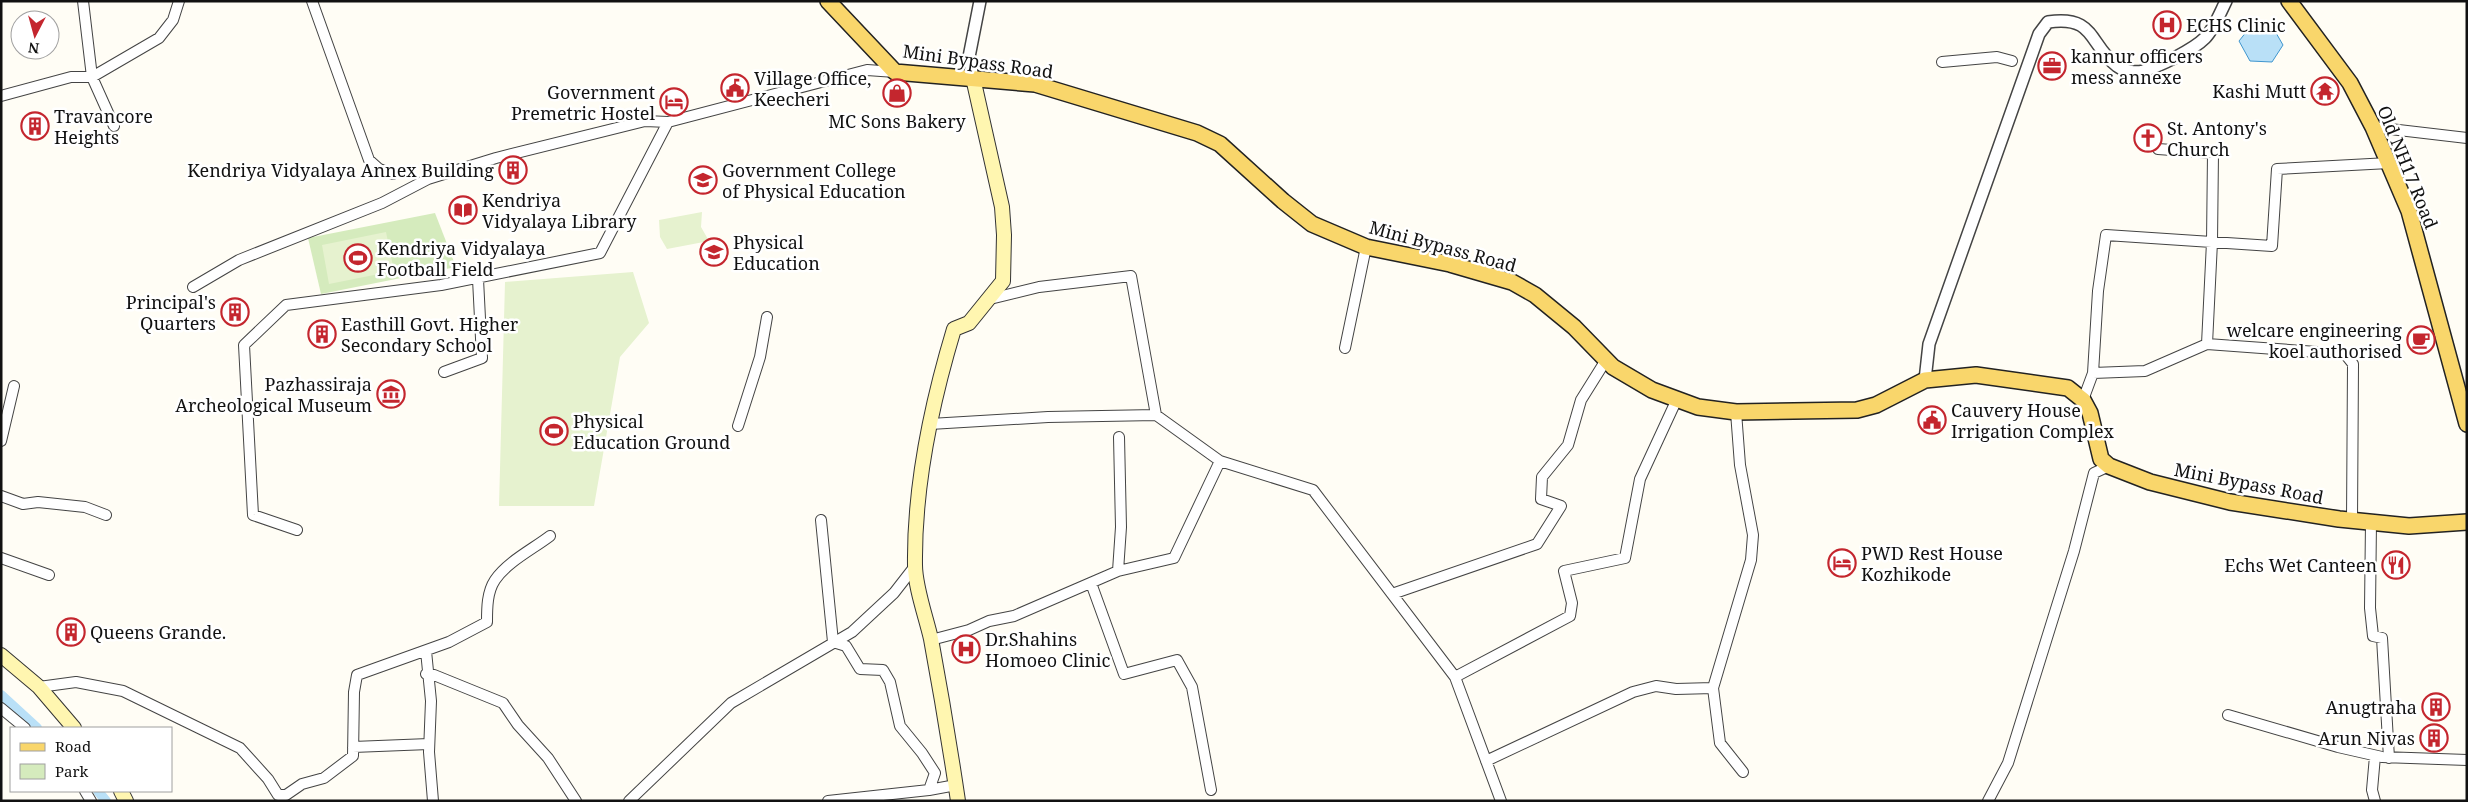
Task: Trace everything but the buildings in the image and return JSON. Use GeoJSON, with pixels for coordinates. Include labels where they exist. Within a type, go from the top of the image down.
{"type":"FeatureCollection","features":[{"type":"Feature","properties":{"kind":"main road","name":"Mini Bypass Road"},"geometry":{"type":"LineString","coordinates":[[828,1],[894,72],[1035,84],[1197,133],[1220,144],[1283,201],[1312,224],[1366,247],[1441,262],[1512,282],[1535,294],[1574,327],[1613,367],[1652,390],[1698,407],[1736,412],[1857,410],[1876,405],[1925,380],[1976,375],[2068,388],[2082,400]]}},
{"type":"Feature","properties":{"kind":"main road","name":"Old NH17 Road"},"geometry":{"type":"LineString","coordinates":[[2289,1],[2350,83],[2373,127],[2409,211],[2467,424]]}},
{"type":"Feature","properties":{"kind":"main road"},"geometry":{"type":"LineString","coordinates":[[958,801],[931,640],[915,566],[919,502],[930,424],[942,370],[954,329],[969,323],[1003,281],[1004,235],[1002,207],[973,78]]}},
{"type":"Feature","properties":{"kind":"main road"},"geometry":{"type":"LineString","coordinates":[[2082,400],[2090,413],[2101,459],[2109,466]]}},
{"type":"Feature","properties":{"kind":"main road","name":"Mini Bypass Road"},"geometry":{"type":"LineString","coordinates":[[2109,466],[2150,482],[2230,502],[2352,520],[2410,526],[2467,522]]}},
{"type":"Feature","properties":{"kind":"main road"},"geometry":{"type":"LineString","coordinates":[[1,656],[40,687],[73,727]]}},
{"type":"Feature","properties":{"kind":"street"},"geometry":{"type":"LineString","coordinates":[[82,1],[92,76],[114,126]]}},
{"type":"Feature","properties":{"kind":"street"},"geometry":{"type":"LineString","coordinates":[[1,96],[72,77],[92,76],[159,38],[173,20],[179,1]]}},
{"type":"Feature","properties":{"kind":"street"},"geometry":{"type":"LineString","coordinates":[[312,1],[369,160],[379,169],[393,174]]}},
{"type":"Feature","properties":{"kind":"street"},"geometry":{"type":"LineString","coordinates":[[973,78],[970,57],[980,1]]}},
{"type":"Feature","properties":{"kind":"street"},"geometry":{"type":"LineString","coordinates":[[1925,380],[1929,344],[2039,34],[2048,22],[2066,19],[2083,25],[2117,65],[2128,71],[2142,71],[2184,53],[2205,38],[2226,1]]}},
{"type":"Feature","properties":{"kind":"street"},"geometry":{"type":"LineString","coordinates":[[1942,62],[1997,57],[2012,61]]}},
{"type":"Feature","properties":{"kind":"street"},"geometry":{"type":"LineString","coordinates":[[193,287],[239,260],[382,203],[428,179],[496,158],[645,121],[668,122],[867,70],[894,72]]}},
{"type":"Feature","properties":{"kind":"street"},"geometry":{"type":"LineString","coordinates":[[297,530],[253,515],[244,345],[286,305],[478,279],[600,253],[668,122]]}},
{"type":"Feature","properties":{"kind":"street"},"geometry":{"type":"LineString","coordinates":[[2373,127],[2467,138]]}},
{"type":"Feature","properties":{"kind":"street"},"geometry":{"type":"LineString","coordinates":[[2158,149],[2213,153],[2212,242],[2207,344]]}},
{"type":"Feature","properties":{"kind":"street"},"geometry":{"type":"LineString","coordinates":[[2082,400],[2093,372],[2098,291],[2106,235],[2272,246],[2277,169],[2388,163]]}},
{"type":"Feature","properties":{"kind":"street"},"geometry":{"type":"LineString","coordinates":[[1345,348],[1366,247]]}},
{"type":"Feature","properties":{"kind":"street"},"geometry":{"type":"LineString","coordinates":[[990,299],[1039,287],[1132,276],[1156,415]]}},
{"type":"Feature","properties":{"kind":"street"},"geometry":{"type":"LineString","coordinates":[[444,372],[482,358],[478,279]]}},
{"type":"Feature","properties":{"kind":"street"},"geometry":{"type":"LineString","coordinates":[[738,426],[760,357],[767,317]]}},
{"type":"Feature","properties":{"kind":"street"},"geometry":{"type":"LineString","coordinates":[[2093,372],[2145,371],[2207,344],[2345,354],[2353,364],[2352,520]]}},
{"type":"Feature","properties":{"kind":"street"},"geometry":{"type":"LineString","coordinates":[[1392,594],[1537,544],[1561,506],[1541,500],[1542,477],[1568,446],[1581,400],[1606,360]]}},
{"type":"Feature","properties":{"kind":"street"},"geometry":{"type":"LineString","coordinates":[[1,441],[14,386]]}},
{"type":"Feature","properties":{"kind":"street"},"geometry":{"type":"LineString","coordinates":[[1455,676],[1570,616],[1572,603],[1564,571],[1625,558],[1640,479],[1677,399]]}},
{"type":"Feature","properties":{"kind":"street"},"geometry":{"type":"LineString","coordinates":[[1736,412],[1740,465],[1753,535],[1751,560],[1713,688],[1720,743],[1743,772]]}},
{"type":"Feature","properties":{"kind":"street"},"geometry":{"type":"LineString","coordinates":[[930,424],[1048,417],[1156,415],[1220,461],[1312,490],[1455,676],[1501,801]]}},
{"type":"Feature","properties":{"kind":"street"},"geometry":{"type":"LineString","coordinates":[[1118,571],[1121,527],[1120,437]]}},
{"type":"Feature","properties":{"kind":"street"},"geometry":{"type":"LineString","coordinates":[[931,640],[969,630],[989,621],[1014,616],[1118,571],[1174,558],[1220,461]]}},
{"type":"Feature","properties":{"kind":"street"},"geometry":{"type":"LineString","coordinates":[[1988,801],[2008,763],[2027,694],[2074,551],[2094,473],[2109,466]]}},
{"type":"Feature","properties":{"kind":"street"},"geometry":{"type":"LineString","coordinates":[[1,496],[23,504],[38,502],[85,507],[106,515]]}},
{"type":"Feature","properties":{"kind":"street"},"geometry":{"type":"LineString","coordinates":[[821,520],[833,642]]}},
{"type":"Feature","properties":{"kind":"street"},"geometry":{"type":"LineString","coordinates":[[2371,522],[2370,608],[2373,636],[2382,638],[2389,758]]}},
{"type":"Feature","properties":{"kind":"street"},"geometry":{"type":"LineString","coordinates":[[40,687],[76,682],[123,691],[240,748],[268,778],[278,795],[286,796],[302,784],[324,778],[353,756],[354,692],[357,675],[449,642],[487,622],[488,601],[494,581],[507,568],[550,536]]}},
{"type":"Feature","properties":{"kind":"street"},"geometry":{"type":"LineString","coordinates":[[1,558],[49,575]]}},
{"type":"Feature","properties":{"kind":"street"},"geometry":{"type":"LineString","coordinates":[[630,801],[730,703],[852,632],[894,594],[915,566]]}},
{"type":"Feature","properties":{"kind":"street"},"geometry":{"type":"LineString","coordinates":[[1091,583],[1124,674],[1177,660],[1192,687],[1211,790]]}},
{"type":"Feature","properties":{"kind":"street"},"geometry":{"type":"LineString","coordinates":[[833,642],[846,646],[860,669],[883,670],[890,682],[900,726],[922,753],[935,773],[929,790]]}},
{"type":"Feature","properties":{"kind":"street"},"geometry":{"type":"LineString","coordinates":[[426,650],[426,674],[431,701],[429,744],[433,801]]}},
{"type":"Feature","properties":{"kind":"street"},"geometry":{"type":"LineString","coordinates":[[426,674],[434,675],[503,703],[518,725],[548,758],[576,801]]}},
{"type":"Feature","properties":{"kind":"street"},"geometry":{"type":"LineString","coordinates":[[1486,761],[1633,692],[1656,686],[1676,689],[1713,688]]}},
{"type":"Feature","properties":{"kind":"street"},"geometry":{"type":"LineString","coordinates":[[1,708],[24,727]]}},
{"type":"Feature","properties":{"kind":"street"},"geometry":{"type":"LineString","coordinates":[[2228,715],[2338,748],[2375,756],[2467,760]]}},
{"type":"Feature","properties":{"kind":"street"},"geometry":{"type":"LineString","coordinates":[[353,747],[429,744]]}},
{"type":"Feature","properties":{"kind":"street"},"geometry":{"type":"LineString","coordinates":[[2375,756],[2372,790],[2376,801]]}},
{"type":"Feature","properties":{"kind":"street"},"geometry":{"type":"LineString","coordinates":[[828,801],[929,790],[956,785]]}},
{"type":"Feature","properties":{"kind":"green space"},"geometry":{"type":"Polygon","coordinates":[[[702,212],[701,227],[709,241],[667,249],[660,237],[659,220],[702,212]]]}},
{"type":"Feature","properties":{"kind":"green space"},"geometry":{"type":"Polygon","coordinates":[[[435,213],[456,267],[321,294],[308,238],[435,213]]]}},
{"type":"Feature","properties":{"kind":"green space","name":"Kendriya Vidyalaya Football Field"},"geometry":{"type":"Polygon","coordinates":[[[386,232],[394,271],[329,284],[322,245],[386,232]]]}},
{"type":"Feature","properties":{"kind":"green space","name":"Physical Education Ground"},"geometry":{"type":"Polygon","coordinates":[[[633,272],[649,323],[620,357],[594,506],[499,506],[505,282],[633,272]]]}},
{"type":"Feature","properties":{"kind":"water"},"geometry":{"type":"Polygon","coordinates":[[[2251,26],[2272,26],[2283,45],[2272,62],[2250,61],[2239,41],[2251,26]]]}},
{"type":"Feature","properties":{"kind":"waterway"},"geometry":{"type":"LineString","coordinates":[[1,695],[36,727]]}},
{"type":"Feature","properties":{"kind":"waterway"},"geometry":{"type":"LineString","coordinates":[[99,792],[106,801]]}},
{"type":"Feature","properties":{"kind":"place","name":"ECHS Clinic"},"geometry":{"type":"Point","coordinates":[2167,25]}},
{"type":"Feature","properties":{"kind":"place","name":"kannur officers mess annexe"},"geometry":{"type":"Point","coordinates":[2052,66]}},
{"type":"Feature","properties":{"kind":"place","name":"Village Office, Keecheri"},"geometry":{"type":"Point","coordinates":[735,88]}},
{"type":"Feature","properties":{"kind":"place","name":"Kashi Mutt"},"geometry":{"type":"Point","coordinates":[2325,91]}},
{"type":"Feature","properties":{"kind":"place","name":"MC Sons Bakery"},"geometry":{"type":"Point","coordinates":[897,93]}},
{"type":"Feature","properties":{"kind":"place","name":"Government Premetric Hostel"},"geometry":{"type":"Point","coordinates":[674,102]}},
{"type":"Feature","properties":{"kind":"place","name":"Travancore Heights"},"geometry":{"type":"Point","coordinates":[35,126]}},
{"type":"Feature","properties":{"kind":"place","name":"St. Antony's Church"},"geometry":{"type":"Point","coordinates":[2148,138]}},
{"type":"Feature","properties":{"kind":"place","name":"Kendriya Vidyalaya Annex Building"},"geometry":{"type":"Point","coordinates":[513,170]}},
{"type":"Feature","properties":{"kind":"place","name":"Government College of Physical Education"},"geometry":{"type":"Point","coordinates":[703,180]}},
{"type":"Feature","properties":{"kind":"place","name":"Kendriya Vidyalaya Library"},"geometry":{"type":"Point","coordinates":[463,210]}},
{"type":"Feature","properties":{"kind":"place","name":"Physical Education"},"geometry":{"type":"Point","coordinates":[714,252]}},
{"type":"Feature","properties":{"kind":"place","name":"Kendriya Vidyalaya Football Field"},"geometry":{"type":"Point","coordinates":[358,258]}},
{"type":"Feature","properties":{"kind":"place","name":"Principal's Quarters"},"geometry":{"type":"Point","coordinates":[235,312]}},
{"type":"Feature","properties":{"kind":"place","name":"Easthill Govt. Higher Secondary School"},"geometry":{"type":"Point","coordinates":[322,334]}},
{"type":"Feature","properties":{"kind":"place","name":"welcare engineering koel authorised"},"geometry":{"type":"Point","coordinates":[2421,340]}},
{"type":"Feature","properties":{"kind":"place","name":"Pazhassiraja Archeological Museum"},"geometry":{"type":"Point","coordinates":[391,394]}},
{"type":"Feature","properties":{"kind":"place","name":"Cauvery House Irrigation Complex"},"geometry":{"type":"Point","coordinates":[1932,420]}},
{"type":"Feature","properties":{"kind":"place","name":"Physical Education Ground"},"geometry":{"type":"Point","coordinates":[554,431]}},
{"type":"Feature","properties":{"kind":"place","name":"PWD Rest House Kozhikode"},"geometry":{"type":"Point","coordinates":[1842,563]}},
{"type":"Feature","properties":{"kind":"place","name":"Echs Wet Canteen"},"geometry":{"type":"Point","coordinates":[2396,565]}},
{"type":"Feature","properties":{"kind":"place","name":"Queens Grande."},"geometry":{"type":"Point","coordinates":[71,632]}},
{"type":"Feature","properties":{"kind":"place","name":"Dr.Shahins Homoeo Clinic"},"geometry":{"type":"Point","coordinates":[966,649]}},
{"type":"Feature","properties":{"kind":"place","name":"Anugtraha"},"geometry":{"type":"Point","coordinates":[2436,707]}},
{"type":"Feature","properties":{"kind":"place","name":"Arun Nivas"},"geometry":{"type":"Point","coordinates":[2434,738]}}]}
